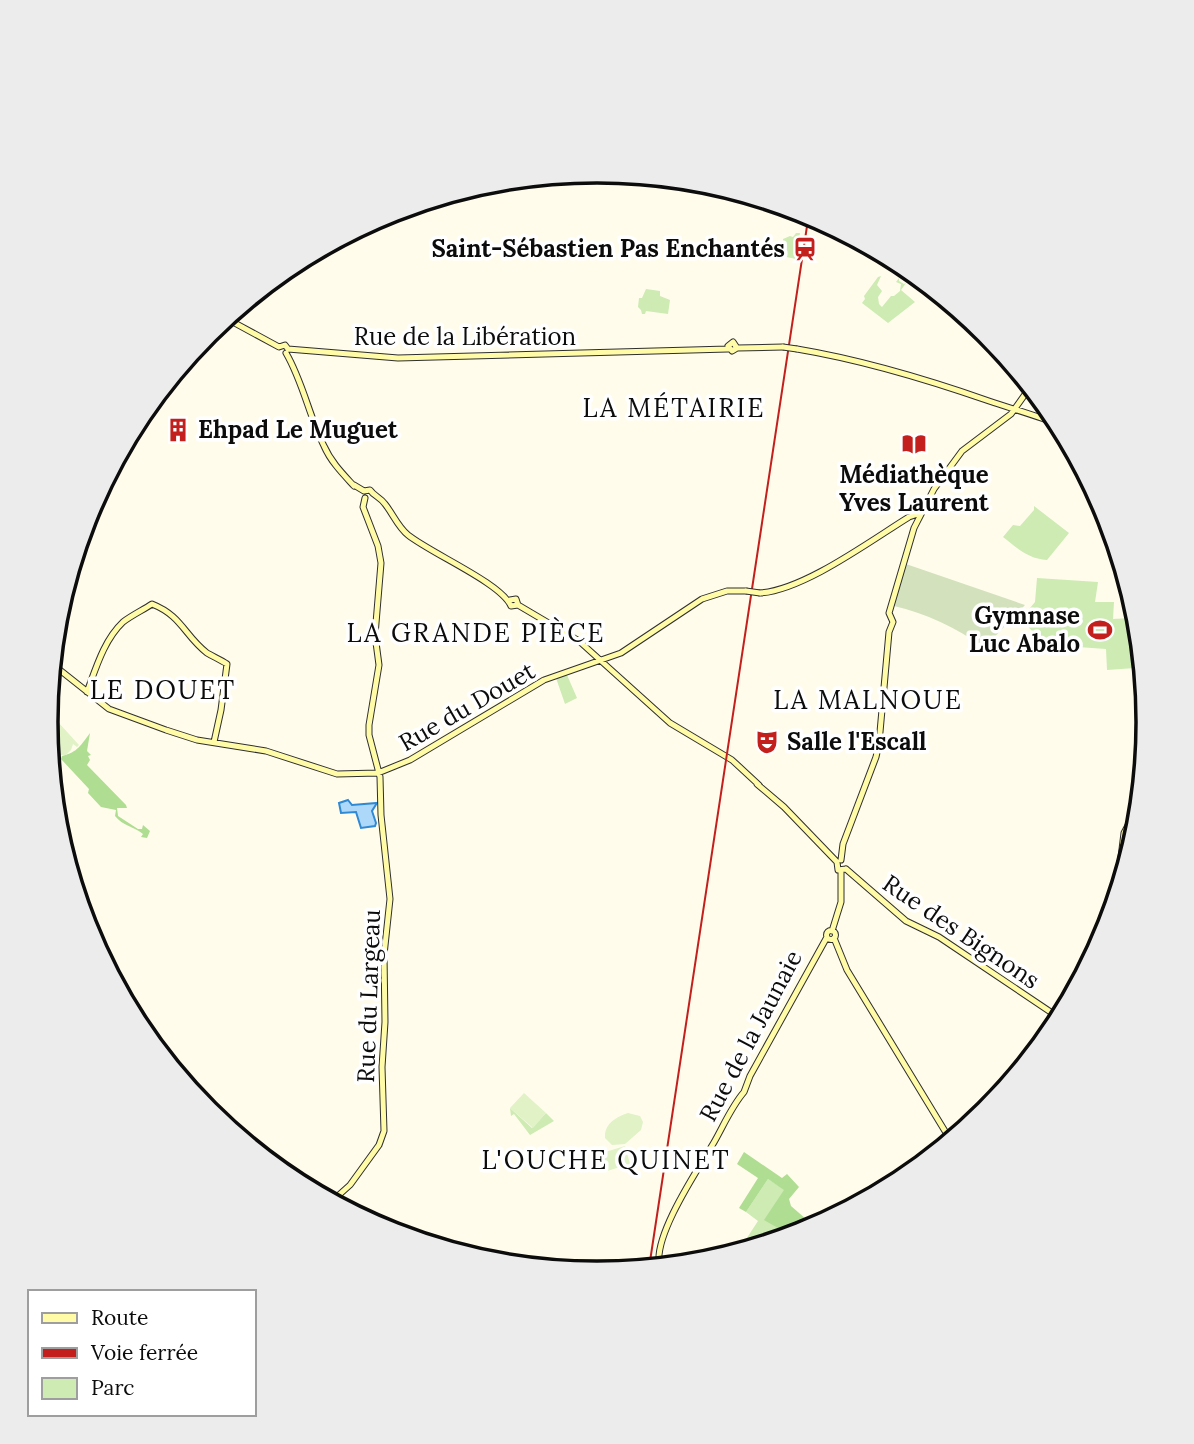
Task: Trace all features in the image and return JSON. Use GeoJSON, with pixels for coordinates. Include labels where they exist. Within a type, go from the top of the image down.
{"type":"FeatureCollection","features":[{"type":"Feature","properties":{"kind":"street"},"geometry":{"type":"LineString","coordinates":[[237,321],[279,347],[280,353],[287,351],[324,447],[354,485],[364,494],[370,490],[383,501],[408,535],[510,600],[516,598],[518,605],[575,638],[670,723],[729,760],[784,807],[839,861],[847,863],[841,902],[832,930],[827,932],[830,940],[834,938]]}},
{"type":"Feature","properties":{"kind":"street","name":"Rue de la Libération"},"geometry":{"type":"LineString","coordinates":[[287,351],[398,358],[728,349],[732,342],[737,348],[783,347],[862,362],[1016,410]]}},
{"type":"Feature","properties":{"kind":"street"},"geometry":{"type":"LineString","coordinates":[[844,870],[836,868],[879,743],[892,622],[890,613],[916,522],[934,489],[962,451],[1016,410],[1026,395]]}},
{"type":"Feature","properties":{"kind":"street"},"geometry":{"type":"LineString","coordinates":[[1016,410],[1043,419]]}},
{"type":"Feature","properties":{"kind":"street","name":"Rue du Largeau"},"geometry":{"type":"LineString","coordinates":[[340,1196],[379,1145],[384,1131],[384,955],[390,899],[379,773],[369,735],[379,664],[375,635],[381,557],[363,508],[364,494]]}},
{"type":"Feature","properties":{"kind":"street","name":"Rue du Douet"},"geometry":{"type":"LineString","coordinates":[[379,773],[399,766],[439,744],[544,680],[603,662],[621,653],[702,599],[727,592],[760,593],[777,590],[804,580],[910,516],[921,513]]}},
{"type":"Feature","properties":{"kind":"street"},"geometry":{"type":"LineString","coordinates":[[910,516],[916,522]]}},
{"type":"Feature","properties":{"kind":"street"},"geometry":{"type":"LineString","coordinates":[[87,689],[109,639],[127,620],[152,604],[171,613],[205,651],[227,664],[214,742]]}},
{"type":"Feature","properties":{"kind":"street"},"geometry":{"type":"LineString","coordinates":[[60,670],[87,689],[101,704],[120,714],[200,741],[266,751],[337,774],[379,773]]}},
{"type":"Feature","properties":{"kind":"street","name":"Rue des Bignons"},"geometry":{"type":"LineString","coordinates":[[844,870],[906,920],[939,937],[1051,1013]]}},
{"type":"Feature","properties":{"kind":"street"},"geometry":{"type":"LineString","coordinates":[[832,930],[847,970],[946,1133]]}},
{"type":"Feature","properties":{"kind":"street","name":"Rue de la Jaunaie"},"geometry":{"type":"LineString","coordinates":[[660,1258],[679,1202],[744,1092],[750,1076],[827,937]]}},
{"type":"Feature","properties":{"kind":"green space"},"geometry":{"type":"Polygon","coordinates":[[[800,233],[796,259],[782,256],[783,239],[793,237],[800,233]]]}},
{"type":"Feature","properties":{"kind":"green space"},"geometry":{"type":"Polygon","coordinates":[[[881,276],[877,285],[882,291],[878,297],[882,307],[891,296],[900,291],[901,284],[896,282],[899,278],[899,281],[906,283],[901,290],[915,302],[888,323],[862,303],[864,296],[881,276]]]}},
{"type":"Feature","properties":{"kind":"green space"},"geometry":{"type":"Polygon","coordinates":[[[646,289],[660,291],[660,296],[670,300],[668,314],[646,311],[642,314],[638,307],[639,298],[642,298],[646,289]]]}},
{"type":"Feature","properties":{"kind":"green space"},"geometry":{"type":"Polygon","coordinates":[[[1034,506],[1069,533],[1047,560],[1028,555],[1003,537],[1013,525],[1020,526],[1034,510],[1034,506]]]}},
{"type":"Feature","properties":{"kind":"green space"},"geometry":{"type":"Polygon","coordinates":[[[906,564],[1025,605],[983,647],[940,622],[894,606],[906,564]]]}},
{"type":"Feature","properties":{"kind":"green space"},"geometry":{"type":"Polygon","coordinates":[[[1037,578],[1098,582],[1095,602],[1114,602],[1113,619],[1126,618],[1133,668],[1107,670],[1106,649],[1050,645],[1049,640],[1030,637],[1032,631],[1021,619],[1035,602],[1037,578]]]}},
{"type":"Feature","properties":{"kind":"green space"},"geometry":{"type":"Polygon","coordinates":[[[567,675],[577,698],[565,704],[556,678],[567,675]]]}},
{"type":"Feature","properties":{"kind":"green space"},"geometry":{"type":"Polygon","coordinates":[[[58,722],[79,745],[77,747],[73,744],[66,755],[59,755],[58,722]]]}},
{"type":"Feature","properties":{"kind":"green space"},"geometry":{"type":"Polygon","coordinates":[[[90,733],[87,751],[91,755],[88,756],[90,760],[87,765],[126,805],[127,808],[117,808],[118,816],[138,829],[142,829],[143,825],[150,831],[147,838],[141,837],[143,834],[118,819],[115,816],[116,810],[101,807],[88,793],[89,789],[61,759],[79,748],[90,733]]]}},
{"type":"Feature","properties":{"kind":"green space"},"geometry":{"type":"Polygon","coordinates":[[[524,1093],[546,1113],[533,1128],[510,1108],[524,1093]]]}},
{"type":"Feature","properties":{"kind":"green space"},"geometry":{"type":"Polygon","coordinates":[[[510,1108],[532,1128],[546,1113],[554,1121],[530,1135],[514,1114],[511,1116],[510,1108]]]}},
{"type":"Feature","properties":{"kind":"green space"},"geometry":{"type":"Polygon","coordinates":[[[628,1113],[640,1116],[643,1122],[641,1130],[625,1144],[612,1145],[605,1138],[606,1129],[615,1119],[628,1113]]]}},
{"type":"Feature","properties":{"kind":"green space"},"geometry":{"type":"Polygon","coordinates":[[[625,1146],[630,1164],[607,1171],[602,1153],[625,1146]]]}},
{"type":"Feature","properties":{"kind":"green space"},"geometry":{"type":"Polygon","coordinates":[[[744,1152],[782,1178],[787,1174],[799,1187],[789,1199],[791,1206],[806,1219],[778,1228],[764,1220],[784,1190],[768,1179],[746,1212],[739,1208],[758,1178],[737,1164],[744,1152]]]}},
{"type":"Feature","properties":{"kind":"green space"},"geometry":{"type":"Polygon","coordinates":[[[768,1179],[784,1189],[791,1225],[745,1240],[758,1221],[746,1212],[768,1179]]]}},
{"type":"Feature","properties":{"kind":"water"},"geometry":{"type":"Polygon","coordinates":[[[348,800],[352,805],[377,803],[372,811],[375,826],[361,828],[356,812],[341,813],[339,803],[348,800]]]}},
{"type":"Feature","properties":{"kind":"railway"},"geometry":{"type":"LineString","coordinates":[[650,1258],[807,226]]}},
{"type":"Feature","properties":{"kind":"place","name":"Saint-Sébastien Pas Enchantés"},"geometry":{"type":"Point","coordinates":[805,249]}},
{"type":"Feature","properties":{"kind":"place","name":"Ehpad Le Muguet"},"geometry":{"type":"Point","coordinates":[178,430]}},
{"type":"Feature","properties":{"kind":"place","name":"Médiathèque Yves Laurent"},"geometry":{"type":"Point","coordinates":[914,444]}},
{"type":"Feature","properties":{"kind":"place","name":"Gymnase Luc Abalo"},"geometry":{"type":"Point","coordinates":[1100,630]}},
{"type":"Feature","properties":{"kind":"place","name":"Salle l'Escall"},"geometry":{"type":"Point","coordinates":[767,742]}},
{"type":"Feature","properties":{"kind":"district","name":"LA MÉTAIRIE"},"geometry":{"type":"Point","coordinates":[674,408]}},
{"type":"Feature","properties":{"kind":"district","name":"LA GRANDE PIÈCE"},"geometry":{"type":"Point","coordinates":[476,633]}},
{"type":"Feature","properties":{"kind":"district","name":"LE DOUET"},"geometry":{"type":"Point","coordinates":[163,690]}},
{"type":"Feature","properties":{"kind":"district","name":"LA MALNOUE"},"geometry":{"type":"Point","coordinates":[868,700]}},
{"type":"Feature","properties":{"kind":"district","name":"L'OUCHE QUINET"},"geometry":{"type":"Point","coordinates":[606,1160]}}]}
